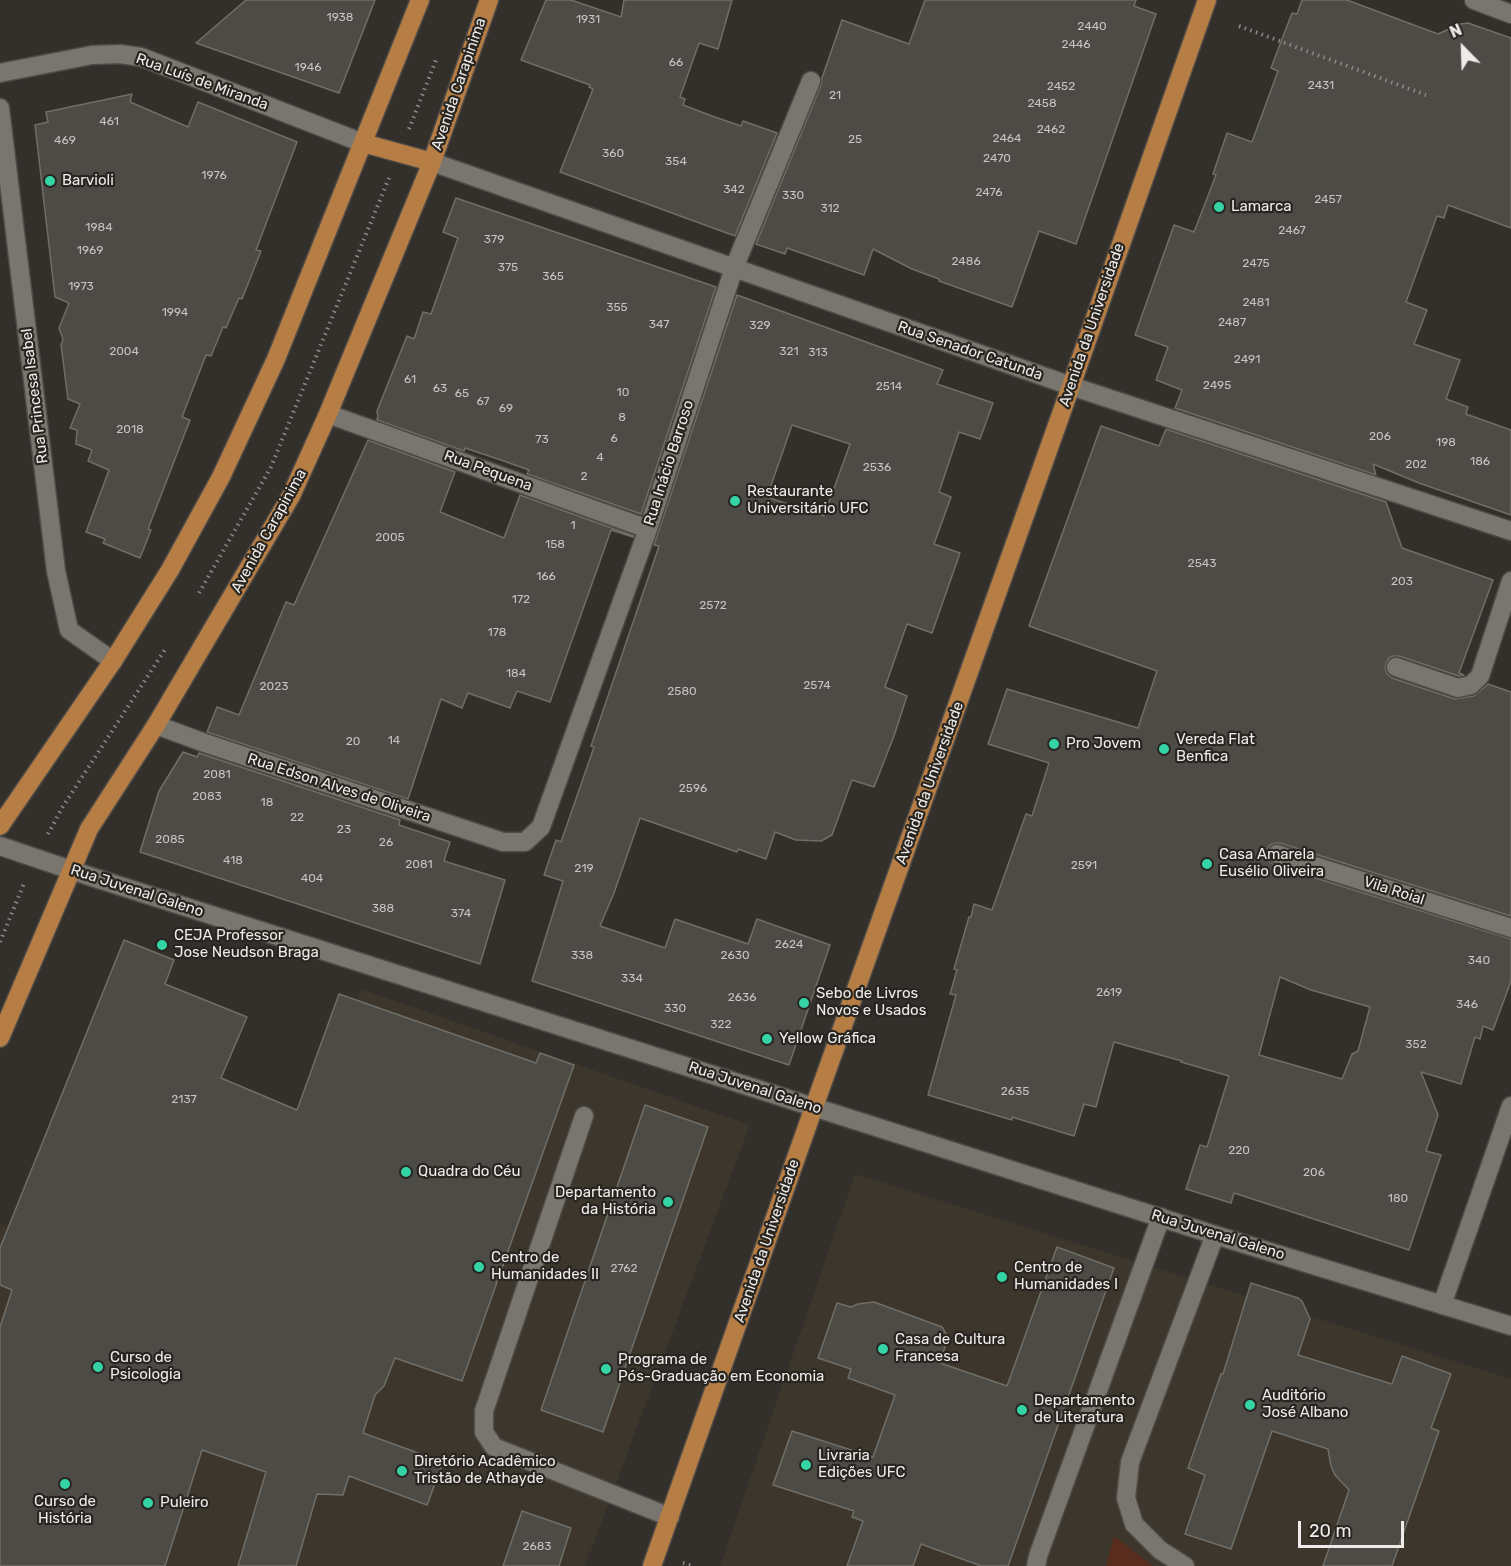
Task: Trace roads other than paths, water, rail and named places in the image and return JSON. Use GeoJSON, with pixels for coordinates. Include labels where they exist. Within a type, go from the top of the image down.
{"type":"FeatureCollection","features":[{"type":"Feature","properties":{"kind":"main road"},"geometry":{"type":"LineString","coordinates":[[0,826],[113,661],[170,570],[221,477],[276,359],[420,0]]}},
{"type":"Feature","properties":{"kind":"main road","name":"Avenida Carapinima"},"geometry":{"type":"LineString","coordinates":[[0,1038],[89,829],[156,725],[291,496],[328,414],[432,162],[489,0]]}},
{"type":"Feature","properties":{"kind":"main road","name":"Avenida da Universidade"},"geometry":{"type":"LineString","coordinates":[[652,1566],[1207,0]]}},
{"type":"Feature","properties":{"kind":"main road"},"geometry":{"type":"LineString","coordinates":[[363,143],[432,162]]}},
{"type":"Feature","properties":{"kind":"street"},"geometry":{"type":"LineString","coordinates":[[1474,0],[1511,14]]}},
{"type":"Feature","properties":{"kind":"street","name":"Rua Luís de Miranda"},"geometry":{"type":"LineString","coordinates":[[0,73],[92,55],[120,54],[141,57],[363,143]]}},
{"type":"Feature","properties":{"kind":"street","name":"Rua Inácio Barroso"},"geometry":{"type":"LineString","coordinates":[[525,842],[541,827],[648,529],[734,268],[812,81]]}},
{"type":"Feature","properties":{"kind":"street","name":"Rua Princesa Isabel"},"geometry":{"type":"LineString","coordinates":[[0,108],[58,581],[69,630],[113,661]]}},
{"type":"Feature","properties":{"kind":"street","name":"Rua Senador Catunda"},"geometry":{"type":"LineString","coordinates":[[432,162],[1071,386],[1511,531]]}},
{"type":"Feature","properties":{"kind":"street","name":"Rua Pequena"},"geometry":{"type":"LineString","coordinates":[[328,414],[648,529]]}},
{"type":"Feature","properties":{"kind":"street"},"geometry":{"type":"LineString","coordinates":[[1396,667],[1458,688],[1471,685],[1480,676],[1511,582]]}},
{"type":"Feature","properties":{"kind":"street","name":"Rua Edson Alves de Oliveira"},"geometry":{"type":"LineString","coordinates":[[156,725],[503,842],[525,842]]}},
{"type":"Feature","properties":{"kind":"street","name":"Rua Juvenal Galeno"},"geometry":{"type":"LineString","coordinates":[[0,846],[1215,1235],[1511,1326]]}},
{"type":"Feature","properties":{"kind":"street","name":"Vila Roial"},"geometry":{"type":"LineString","coordinates":[[1277,854],[1511,928]]}},
{"type":"Feature","properties":{"kind":"street"},"geometry":{"type":"LineString","coordinates":[[1443,1305],[1511,1106]]}},
{"type":"Feature","properties":{"kind":"street"},"geometry":{"type":"LineString","coordinates":[[584,1116],[484,1411],[484,1432],[494,1447],[670,1517]]}},
{"type":"Feature","properties":{"kind":"street"},"geometry":{"type":"LineString","coordinates":[[1036,1566],[1161,1217]]}},
{"type":"Feature","properties":{"kind":"street"},"geometry":{"type":"LineString","coordinates":[[1185,1566],[1160,1550],[1134,1524],[1126,1498],[1130,1462],[1215,1235]]}},
{"type":"Feature","properties":{"kind":"place","name":"Barvioli"},"geometry":{"type":"Point","coordinates":[50,181]}},
{"type":"Feature","properties":{"kind":"place","name":"Lamarca"},"geometry":{"type":"Point","coordinates":[1219,207]}},
{"type":"Feature","properties":{"kind":"place","name":"Restaurante Universitário UFC"},"geometry":{"type":"Point","coordinates":[735,501]}},
{"type":"Feature","properties":{"kind":"place","name":"Pro Jovem"},"geometry":{"type":"Point","coordinates":[1054,744]}},
{"type":"Feature","properties":{"kind":"place","name":"Vereda Flat Benfica"},"geometry":{"type":"Point","coordinates":[1164,749]}},
{"type":"Feature","properties":{"kind":"place","name":"Casa Amarela Eusélio Oliveira"},"geometry":{"type":"Point","coordinates":[1207,864]}},
{"type":"Feature","properties":{"kind":"place","name":"CEJA Professor Jose Neudson Braga"},"geometry":{"type":"Point","coordinates":[162,945]}},
{"type":"Feature","properties":{"kind":"place","name":"Sebo de Livros Novos e Usados"},"geometry":{"type":"Point","coordinates":[804,1003]}},
{"type":"Feature","properties":{"kind":"place","name":"Yellow Gráfica"},"geometry":{"type":"Point","coordinates":[767,1039]}},
{"type":"Feature","properties":{"kind":"place","name":"Quadra do Céu"},"geometry":{"type":"Point","coordinates":[406,1172]}},
{"type":"Feature","properties":{"kind":"place","name":"Departamento da História"},"geometry":{"type":"Point","coordinates":[668,1202]}},
{"type":"Feature","properties":{"kind":"place","name":"Centro de Humanidades II"},"geometry":{"type":"Point","coordinates":[479,1267]}},
{"type":"Feature","properties":{"kind":"place","name":"Centro de Humanidades I"},"geometry":{"type":"Point","coordinates":[1002,1277]}},
{"type":"Feature","properties":{"kind":"place","name":"Casa de Cultura Francesa"},"geometry":{"type":"Point","coordinates":[883,1349]}},
{"type":"Feature","properties":{"kind":"place","name":"Curso de Psicologia"},"geometry":{"type":"Point","coordinates":[98,1367]}},
{"type":"Feature","properties":{"kind":"place","name":"Programa de Pós-Graduação em Economia"},"geometry":{"type":"Point","coordinates":[606,1369]}},
{"type":"Feature","properties":{"kind":"place","name":"Auditório José Albano"},"geometry":{"type":"Point","coordinates":[1250,1405]}},
{"type":"Feature","properties":{"kind":"place","name":"Departamento de Literatura"},"geometry":{"type":"Point","coordinates":[1022,1410]}},
{"type":"Feature","properties":{"kind":"place","name":"Livraria Edições UFC"},"geometry":{"type":"Point","coordinates":[806,1465]}},
{"type":"Feature","properties":{"kind":"place","name":"Diretório Acadêmico Tristão de Athayde"},"geometry":{"type":"Point","coordinates":[402,1471]}},
{"type":"Feature","properties":{"kind":"place","name":"Curso de História"},"geometry":{"type":"Point","coordinates":[65,1484]}},
{"type":"Feature","properties":{"kind":"place","name":"Puleiro"},"geometry":{"type":"Point","coordinates":[148,1503]}}]}
